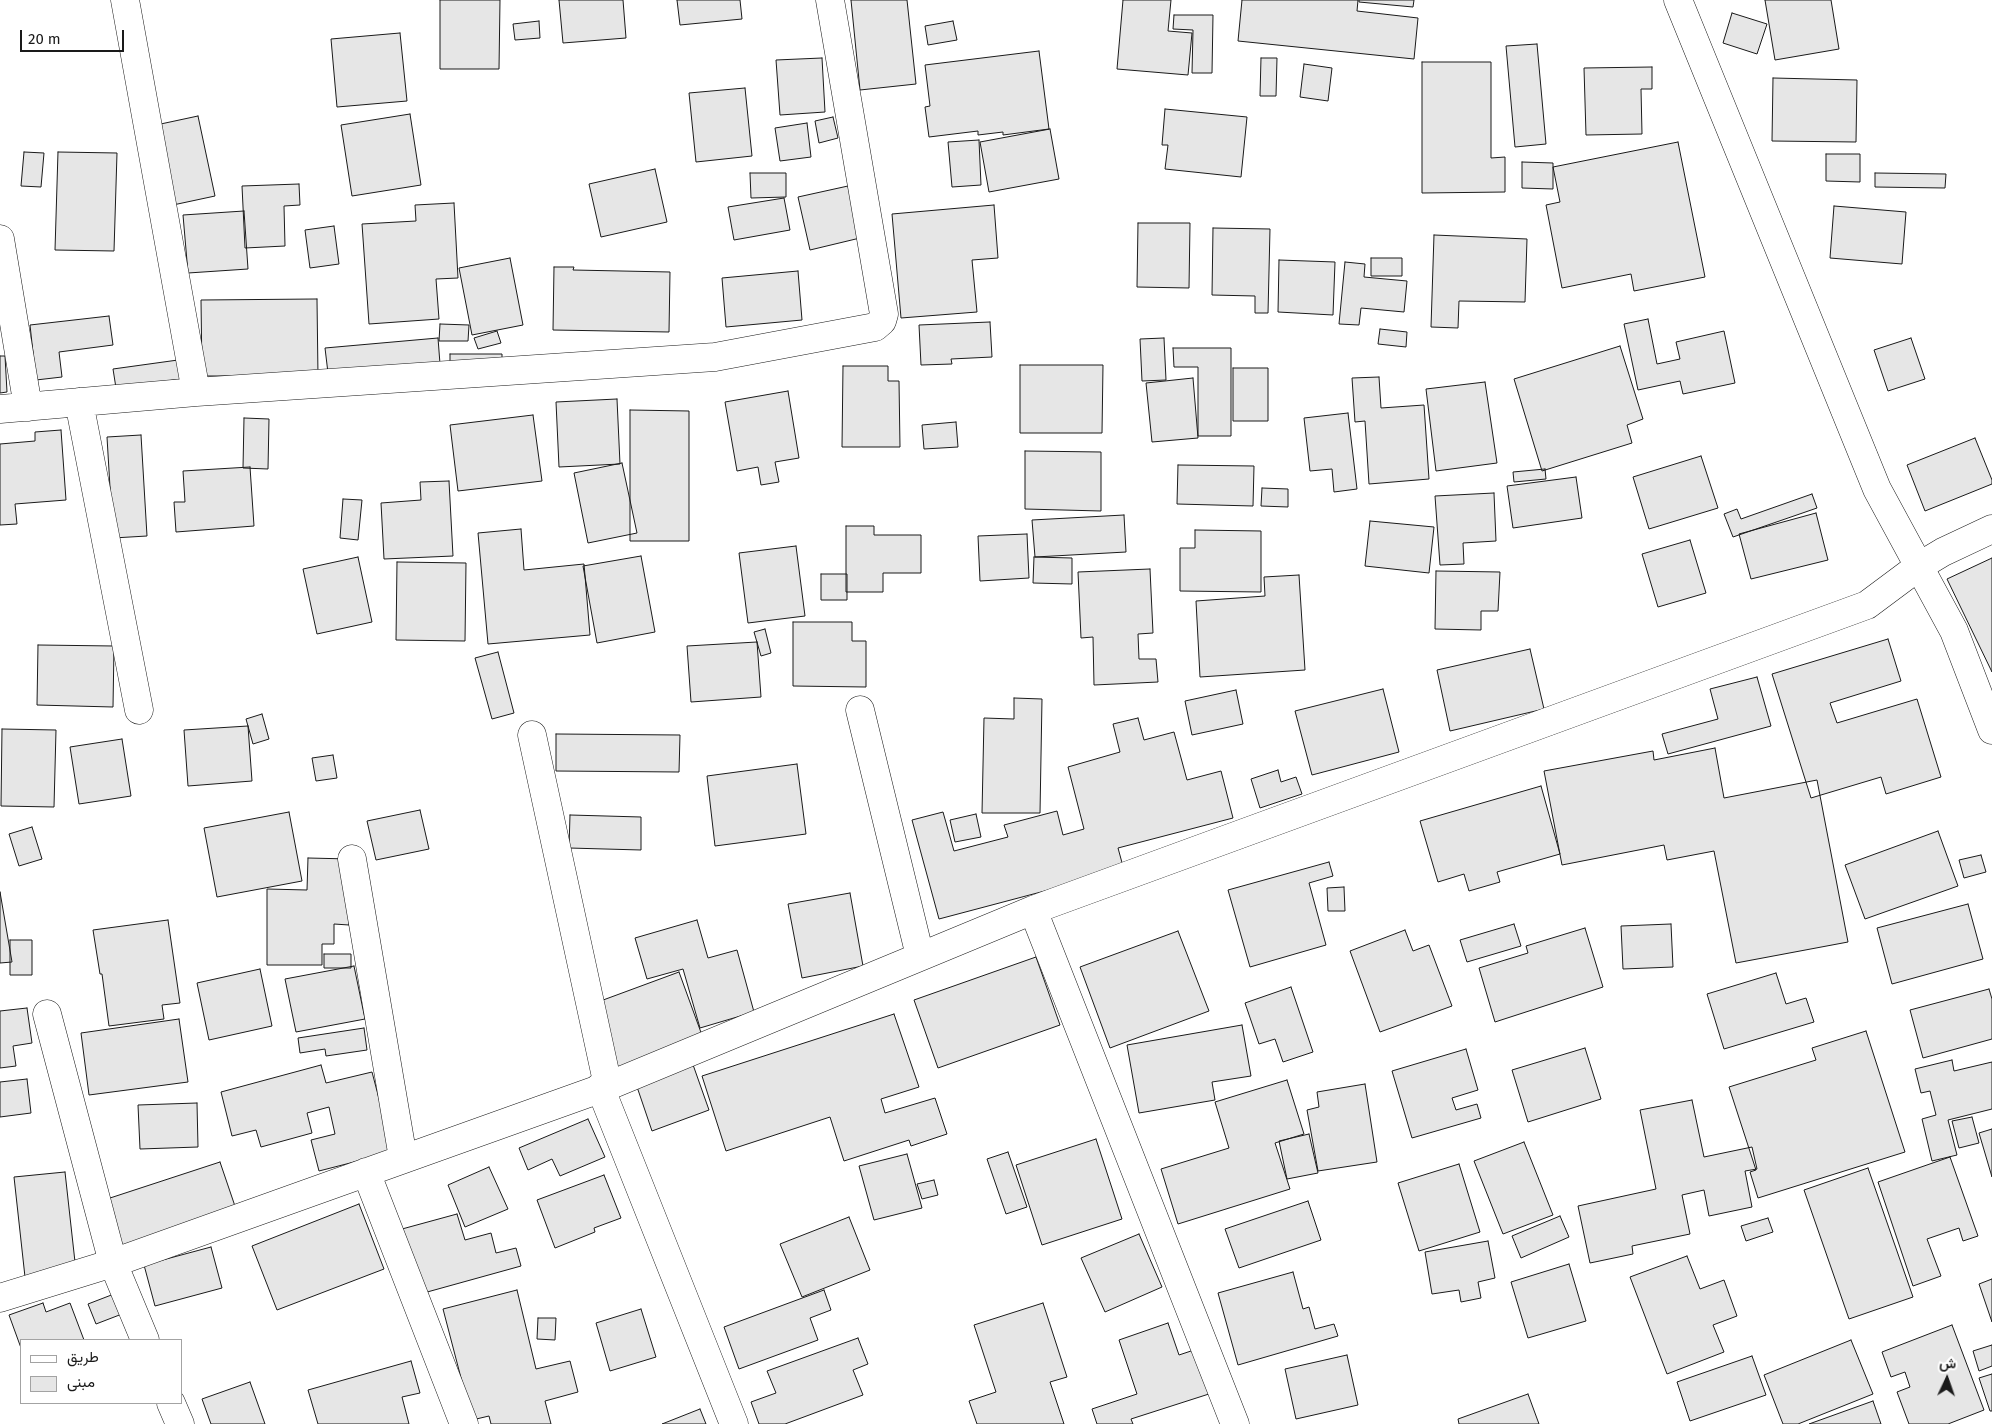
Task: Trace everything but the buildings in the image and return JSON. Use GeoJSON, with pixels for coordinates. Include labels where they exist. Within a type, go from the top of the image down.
{"type":"FeatureCollection","features":[{"type":"Feature","properties":{"kind":"street"},"geometry":{"type":"LineString","coordinates":[[125,0],[196,392]]}},
{"type":"Feature","properties":{"kind":"street"},"geometry":{"type":"LineString","coordinates":[[0,409],[196,392],[714,357],[875,327],[882,321],[884,314],[830,0]]}},
{"type":"Feature","properties":{"kind":"street"},"geometry":{"type":"LineString","coordinates":[[1678,0],[1877,489],[1954,631],[1992,730]]}},
{"type":"Feature","properties":{"kind":"street"},"geometry":{"type":"LineString","coordinates":[[0,239],[28,406]]}},
{"type":"Feature","properties":{"kind":"street"},"geometry":{"type":"LineString","coordinates":[[79,402],[139,710]]}},
{"type":"Feature","properties":{"kind":"street"},"geometry":{"type":"LineString","coordinates":[[0,1298],[113,1263],[604,1087],[1033,910],[1867,605],[1918,567],[1942,552],[1992,529]]}},
{"type":"Feature","properties":{"kind":"street"},"geometry":{"type":"LineString","coordinates":[[860,710],[920,956]]}},
{"type":"Feature","properties":{"kind":"street"},"geometry":{"type":"LineString","coordinates":[[532,735],[604,1087],[734,1424]]}},
{"type":"Feature","properties":{"kind":"street"},"geometry":{"type":"LineString","coordinates":[[352,859],[403,1158]]}},
{"type":"Feature","properties":{"kind":"street"},"geometry":{"type":"LineString","coordinates":[[1033,910],[1235,1424]]}},
{"type":"Feature","properties":{"kind":"street"},"geometry":{"type":"LineString","coordinates":[[47,1014],[113,1263],[145,1339]]}},
{"type":"Feature","properties":{"kind":"street"},"geometry":{"type":"LineString","coordinates":[[366,1172],[464,1424]]}},
{"type":"Feature","properties":{"kind":"street"},"geometry":{"type":"LineString","coordinates":[[171,1404],[180,1424]]}}]}
